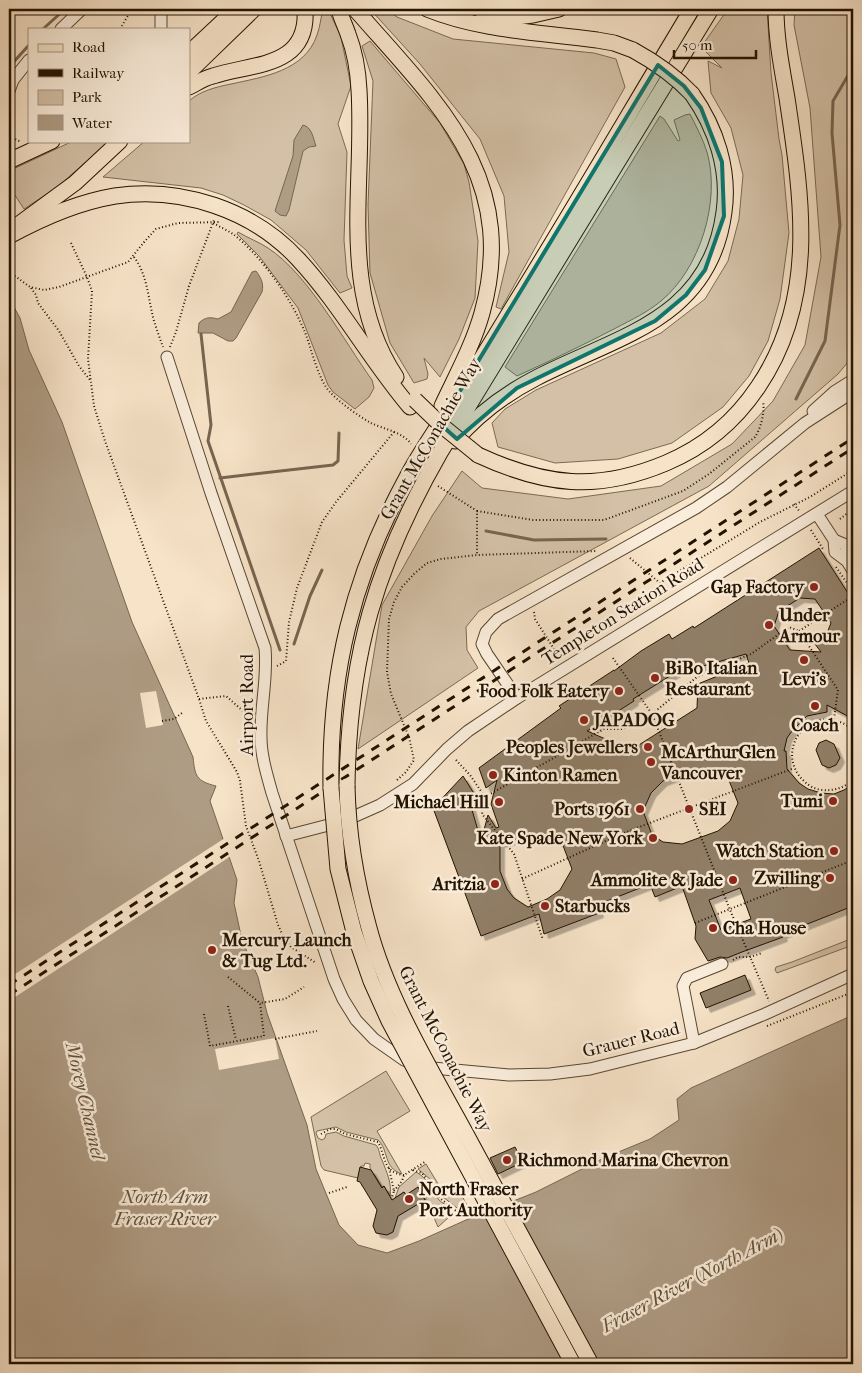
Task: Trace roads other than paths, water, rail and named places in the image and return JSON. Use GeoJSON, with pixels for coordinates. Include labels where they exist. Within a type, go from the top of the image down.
{"type":"FeatureCollection","features":[{"type":"Feature","properties":{"kind":"main road"},"geometry":{"type":"LineString","coordinates":[[190,53],[236,9]]}},
{"type":"Feature","properties":{"kind":"main road"},"geometry":{"type":"LineString","coordinates":[[190,71],[254,9]]}},
{"type":"Feature","properties":{"kind":"main road"},"geometry":{"type":"LineString","coordinates":[[190,87],[212,76],[264,64],[284,56],[298,42],[303,32],[306,20],[305,9]]}},
{"type":"Feature","properties":{"kind":"main road"},"geometry":{"type":"LineString","coordinates":[[339,9],[356,60],[359,88],[357,240],[362,295],[378,346],[423,421],[441,436],[462,449],[512,470],[556,481],[587,482],[632,475],[673,460],[700,445],[734,416],[754,393],[772,365],[784,338],[794,309],[801,261],[801,227],[794,146],[778,40],[776,9]]}},
{"type":"Feature","properties":{"kind":"main road"},"geometry":{"type":"LineString","coordinates":[[355,9],[449,119],[476,169],[485,195],[488,211],[491,240],[490,267],[482,312],[470,346],[419,455]]}},
{"type":"Feature","properties":{"kind":"main road"},"geometry":{"type":"LineString","coordinates":[[427,9],[469,23],[508,30],[614,43],[649,58],[674,76],[692,94],[702,108],[714,135],[722,162],[726,189],[724,216],[717,244],[696,284],[676,305],[642,328],[517,388],[477,418],[460,435],[428,475]]}},
{"type":"Feature","properties":{"kind":"main road"},"geometry":{"type":"LineString","coordinates":[[469,23],[533,15],[559,9]]}},
{"type":"Feature","properties":{"kind":"main road","name":"Grant McConachie Way"},"geometry":{"type":"LineString","coordinates":[[573,1364],[389,1021],[371,981],[354,932],[338,869],[331,788],[335,686],[349,620],[362,577],[396,497],[419,455],[473,372],[692,9]]}},
{"type":"Feature","properties":{"kind":"main road","name":"Grant McConachie Way"},"geometry":{"type":"LineString","coordinates":[[591,1364],[421,1051],[386,977],[369,929],[354,865],[347,786],[348,730],[357,663],[366,624],[378,582],[404,520],[428,475],[711,9]]}},
{"type":"Feature","properties":{"kind":"main road"},"geometry":{"type":"LineString","coordinates":[[17,153],[49,142]]}},
{"type":"Feature","properties":{"kind":"main road"},"geometry":{"type":"LineString","coordinates":[[12,232],[75,183],[119,142]]}},
{"type":"Feature","properties":{"kind":"main road"},"geometry":{"type":"LineString","coordinates":[[12,232],[77,206],[116,196],[135,194],[173,196],[226,210],[249,220],[273,236],[298,258],[324,290],[382,372],[412,404]]}},
{"type":"Feature","properties":{"kind":"street"},"geometry":{"type":"LineString","coordinates":[[62,28],[82,9]]}},
{"type":"Feature","properties":{"kind":"street"},"geometry":{"type":"LineString","coordinates":[[161,9],[161,28]]}},
{"type":"Feature","properties":{"kind":"street"},"geometry":{"type":"LineString","coordinates":[[9,91],[13,80],[28,61]]}},
{"type":"Feature","properties":{"kind":"street"},"geometry":{"type":"LineString","coordinates":[[17,153],[41,142]]}},
{"type":"Feature","properties":{"kind":"street","name":"Airport Road"},"geometry":{"type":"LineString","coordinates":[[167,357],[205,475],[262,637],[266,672],[261,720],[264,766],[334,979],[343,999],[356,1020],[374,1039],[404,1060]]}},
{"type":"Feature","properties":{"kind":"street"},"geometry":{"type":"LineString","coordinates":[[779,444],[825,400],[853,380]]}},
{"type":"Feature","properties":{"kind":"street"},"geometry":{"type":"LineString","coordinates":[[517,698],[482,644],[486,632],[498,619],[696,508],[728,487],[805,423],[853,392]]}},
{"type":"Feature","properties":{"kind":"street","name":"Templeton Station Road"},"geometry":{"type":"LineString","coordinates":[[286,836],[344,821],[380,805],[413,784],[447,749],[468,731],[517,698],[853,491]]}},
{"type":"Feature","properties":{"kind":"street"},"geometry":{"type":"LineString","coordinates":[[817,514],[834,540],[846,545],[847,561],[853,571]]}},
{"type":"Feature","properties":{"kind":"street"},"geometry":{"type":"LineString","coordinates":[[682,986],[687,978],[722,964]]}},
{"type":"Feature","properties":{"kind":"street"},"geometry":{"type":"LineString","coordinates":[[680,972],[694,1042]]}},
{"type":"Feature","properties":{"kind":"street","name":"Grauer Road"},"geometry":{"type":"LineString","coordinates":[[404,1060],[422,1067],[509,1075],[550,1074],[590,1069],[694,1042],[773,1010],[853,974]]}},
{"type":"Feature","properties":{"kind":"water"},"geometry":{"type":"Polygon","coordinates":[[[303,125],[310,130],[316,146],[309,147],[303,151],[289,210],[286,216],[280,215],[275,211],[293,156],[294,140],[303,125]]]}},
{"type":"Feature","properties":{"kind":"water"},"geometry":{"type":"Polygon","coordinates":[[[256,271],[262,281],[262,292],[236,338],[233,341],[228,341],[213,333],[198,333],[199,323],[203,320],[210,318],[218,319],[231,312],[252,272],[256,271]]]}},
{"type":"Feature","properties":{"kind":"water","name":"North Arm Fraser River"},"geometry":{"type":"Polygon","coordinates":[[[9,298],[20,318],[29,350],[62,422],[132,622],[193,757],[196,773],[200,780],[216,786],[210,801],[237,880],[234,903],[242,940],[258,977],[267,1013],[307,1125],[316,1169],[339,1225],[358,1245],[387,1253],[419,1241],[536,1192],[604,1158],[650,1139],[679,1120],[677,1099],[691,1088],[853,1015],[853,1364],[9,1364],[9,298]]]}},
{"type":"Feature","properties":{"kind":"waterway"},"geometry":{"type":"LineString","coordinates":[[44,28],[65,9]]}},
{"type":"Feature","properties":{"kind":"waterway"},"geometry":{"type":"LineString","coordinates":[[10,66],[28,46]]}},
{"type":"Feature","properties":{"kind":"waterway"},"geometry":{"type":"LineString","coordinates":[[796,399],[825,341],[840,225],[832,133],[833,101],[853,67]]}},
{"type":"Feature","properties":{"kind":"waterway"},"geometry":{"type":"LineString","coordinates":[[201,334],[211,425],[208,441],[280,650]]}},
{"type":"Feature","properties":{"kind":"waterway"},"geometry":{"type":"LineString","coordinates":[[220,478],[333,465],[338,461],[339,433]]}},
{"type":"Feature","properties":{"kind":"waterway"},"geometry":{"type":"LineString","coordinates":[[486,531],[534,540],[606,539]]}},
{"type":"Feature","properties":{"kind":"waterway"},"geometry":{"type":"LineString","coordinates":[[294,644],[310,596],[322,570]]}},
{"type":"Feature","properties":{"kind":"railway"},"geometry":{"type":"LineString","coordinates":[[9,985],[853,438]]}},
{"type":"Feature","properties":{"kind":"railway"},"geometry":{"type":"LineString","coordinates":[[9,995],[853,448]]}},
{"type":"Feature","properties":{"kind":"place","name":"Gap Factory"},"geometry":{"type":"Point","coordinates":[814,587]}},
{"type":"Feature","properties":{"kind":"place","name":"Under Armour"},"geometry":{"type":"Point","coordinates":[769,625]}},
{"type":"Feature","properties":{"kind":"place","name":"Levi's"},"geometry":{"type":"Point","coordinates":[804,660]}},
{"type":"Feature","properties":{"kind":"place","name":"BiBo Italian Restaurant"},"geometry":{"type":"Point","coordinates":[655,678]}},
{"type":"Feature","properties":{"kind":"place","name":"Food Folk Eatery"},"geometry":{"type":"Point","coordinates":[619,691]}},
{"type":"Feature","properties":{"kind":"place","name":"Coach"},"geometry":{"type":"Point","coordinates":[815,706]}},
{"type":"Feature","properties":{"kind":"place","name":"JAPADOG"},"geometry":{"type":"Point","coordinates":[584,720]}},
{"type":"Feature","properties":{"kind":"place","name":"Peoples Jewellers"},"geometry":{"type":"Point","coordinates":[648,747]}},
{"type":"Feature","properties":{"kind":"place","name":"McArthurGlen Vancouver"},"geometry":{"type":"Point","coordinates":[651,762]}},
{"type":"Feature","properties":{"kind":"place","name":"Kinton Ramen"},"geometry":{"type":"Point","coordinates":[493,775]}},
{"type":"Feature","properties":{"kind":"place","name":"Tumi"},"geometry":{"type":"Point","coordinates":[833,801]}},
{"type":"Feature","properties":{"kind":"place","name":"Michael Hill"},"geometry":{"type":"Point","coordinates":[499,802]}},
{"type":"Feature","properties":{"kind":"place","name":"Ports 1961"},"geometry":{"type":"Point","coordinates":[640,809]}},
{"type":"Feature","properties":{"kind":"place","name":"SEI"},"geometry":{"type":"Point","coordinates":[689,809]}},
{"type":"Feature","properties":{"kind":"place","name":"Kate Spade New York"},"geometry":{"type":"Point","coordinates":[653,838]}},
{"type":"Feature","properties":{"kind":"place","name":"Watch Station"},"geometry":{"type":"Point","coordinates":[834,851]}},
{"type":"Feature","properties":{"kind":"place","name":"Zwilling"},"geometry":{"type":"Point","coordinates":[830,878]}},
{"type":"Feature","properties":{"kind":"place","name":"Ammolite & Jade"},"geometry":{"type":"Point","coordinates":[733,880]}},
{"type":"Feature","properties":{"kind":"place","name":"Aritzia"},"geometry":{"type":"Point","coordinates":[495,884]}},
{"type":"Feature","properties":{"kind":"place","name":"Starbucks"},"geometry":{"type":"Point","coordinates":[545,906]}},
{"type":"Feature","properties":{"kind":"place","name":"Cha House"},"geometry":{"type":"Point","coordinates":[713,928]}},
{"type":"Feature","properties":{"kind":"place","name":"Mercury Launch & Tug Ltd."},"geometry":{"type":"Point","coordinates":[212,950]}},
{"type":"Feature","properties":{"kind":"place","name":"Richmond Marina Chevron"},"geometry":{"type":"Point","coordinates":[507,1160]}},
{"type":"Feature","properties":{"kind":"place","name":"North Fraser Port Authority"},"geometry":{"type":"Point","coordinates":[409,1199]}},
{"type":"Feature","properties":{"kind":"water label","name":"Morey Channel"},"geometry":{"type":"Point","coordinates":[85,1101]}},
{"type":"Feature","properties":{"kind":"water label","name":"Fraser River (North Arm)"},"geometry":{"type":"Point","coordinates":[692,1280]}}]}
